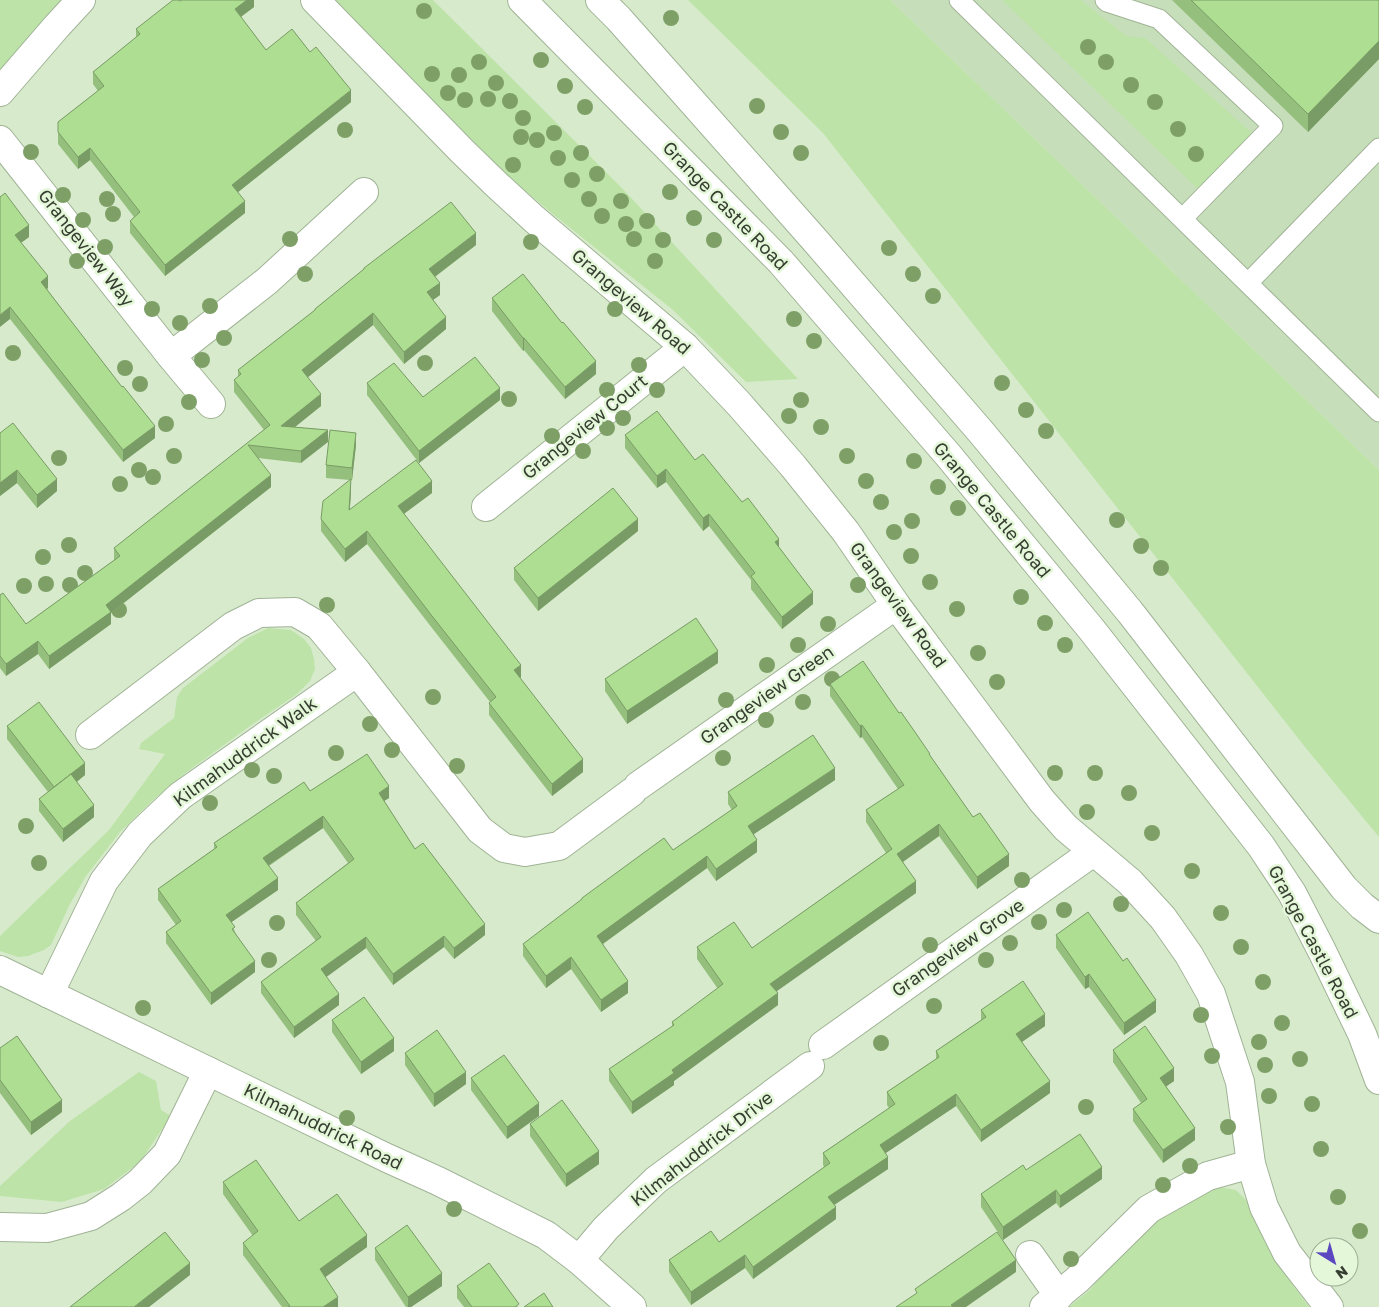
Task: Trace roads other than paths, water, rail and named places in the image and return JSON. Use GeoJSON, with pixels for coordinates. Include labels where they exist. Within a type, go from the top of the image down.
{"type":"FeatureCollection","features":[{"type":"Feature","properties":{"kind":"street"},"geometry":{"type":"LineString","coordinates":[[0,92],[81,0]]}},
{"type":"Feature","properties":{"kind":"street","name":"Grangeview Road"},"geometry":{"type":"LineString","coordinates":[[315,0],[497,185],[534,219],[685,347],[739,404],[793,466],[846,532],[896,605],[1042,801],[1066,828],[1130,882],[1163,918],[1189,955],[1211,994],[1240,1082],[1251,1164],[1264,1207],[1287,1253],[1329,1307]]}},
{"type":"Feature","properties":{"kind":"street","name":"Grange Castle Road"},"geometry":{"type":"LineString","coordinates":[[522,0],[781,262],[948,455],[1092,630],[1261,846],[1292,893],[1362,1034],[1379,1080]]}},
{"type":"Feature","properties":{"kind":"street"},"geometry":{"type":"LineString","coordinates":[[600,0],[813,238],[981,432],[1130,612],[1344,888],[1362,906],[1379,919]]}},
{"type":"Feature","properties":{"kind":"street","name":"Grangeview Way"},"geometry":{"type":"LineString","coordinates":[[0,140],[211,404]]}},
{"type":"Feature","properties":{"kind":"street"},"geometry":{"type":"LineString","coordinates":[[171,356],[267,281],[364,192]]}},
{"type":"Feature","properties":{"kind":"street","name":"Grangeview Court"},"geometry":{"type":"LineString","coordinates":[[486,508],[685,347]]}},
{"type":"Feature","properties":{"kind":"street","name":"Grangeview Green"},"geometry":{"type":"LineString","coordinates":[[357,672],[480,830],[504,848],[525,852],[559,846],[635,789],[896,605]]}},
{"type":"Feature","properties":{"kind":"street"},"geometry":{"type":"LineString","coordinates":[[90,735],[233,626],[259,613],[295,612],[319,626],[357,672]]}},
{"type":"Feature","properties":{"kind":"street","name":"Kilmahuddrick Walk"},"geometry":{"type":"LineString","coordinates":[[49,994],[104,881],[140,834],[180,796],[357,672]]}},
{"type":"Feature","properties":{"kind":"street","name":"Grangeview Grove"},"geometry":{"type":"LineString","coordinates":[[816,1055],[1093,852]]}},
{"type":"Feature","properties":{"kind":"street","name":"Kilmahuddrick Road"},"geometry":{"type":"LineString","coordinates":[[0,970],[546,1235],[632,1307]]}},
{"type":"Feature","properties":{"kind":"street","name":"Kilmahuddrick Drive"},"geometry":{"type":"LineString","coordinates":[[578,1260],[606,1228],[656,1180],[816,1055]]}},
{"type":"Feature","properties":{"kind":"street"},"geometry":{"type":"LineString","coordinates":[[0,1227],[47,1228],[91,1216],[121,1197],[140,1182],[167,1154],[208,1071]]}},
{"type":"Feature","properties":{"kind":"street"},"geometry":{"type":"LineString","coordinates":[[1030,1255],[1051,1301],[1077,1280],[1149,1209],[1208,1176],[1251,1164]]}},
{"type":"Feature","properties":{"kind":"lane"},"geometry":{"type":"LineString","coordinates":[[959,0],[1379,412]]}},
{"type":"Feature","properties":{"kind":"lane"},"geometry":{"type":"LineString","coordinates":[[1105,0],[1106,2],[1159,19],[1273,126],[1183,218]]}},
{"type":"Feature","properties":{"kind":"lane"},"geometry":{"type":"LineString","coordinates":[[1248,283],[1379,148]]}}]}
